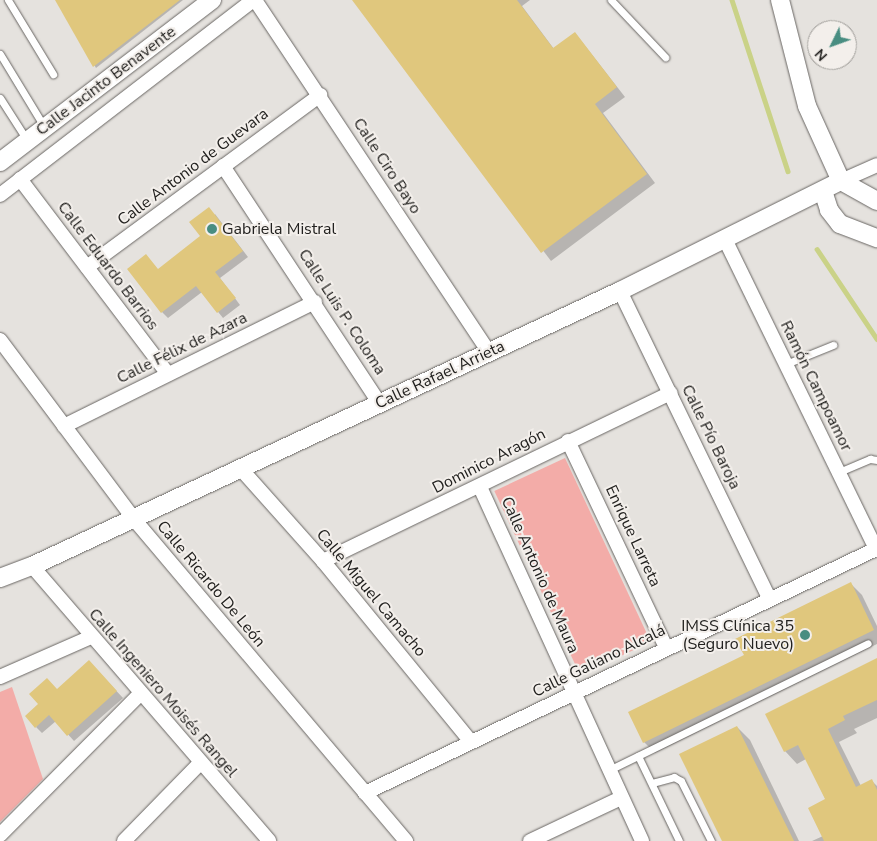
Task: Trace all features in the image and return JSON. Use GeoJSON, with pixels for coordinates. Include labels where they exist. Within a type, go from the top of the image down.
{"type":"FeatureCollection","features":[{"type":"Feature","properties":{"kind":"street","name":"Calle Jacinto Benavente"},"geometry":{"type":"LineString","coordinates":[[0,162],[212,0]]}},
{"type":"Feature","properties":{"kind":"street","name":"Calle Ciro Bayo"},"geometry":{"type":"LineString","coordinates":[[254,0],[320,95],[489,352]]}},
{"type":"Feature","properties":{"kind":"street"},"geometry":{"type":"LineString","coordinates":[[0,195],[254,0]]}},
{"type":"Feature","properties":{"kind":"street"},"geometry":{"type":"LineString","coordinates":[[780,0],[807,106],[840,182],[877,201]]}},
{"type":"Feature","properties":{"kind":"street","name":"Calle Antonio de Guevara"},"geometry":{"type":"LineString","coordinates":[[87,267],[320,95]]}},
{"type":"Feature","properties":{"kind":"street","name":"Calle Rafael Arrieta"},"geometry":{"type":"LineString","coordinates":[[0,578],[32,566],[242,469],[620,291],[877,165]]}},
{"type":"Feature","properties":{"kind":"street","name":"Calle Luis P. Coloma"},"geometry":{"type":"LineString","coordinates":[[223,166],[316,302],[380,404]]}},
{"type":"Feature","properties":{"kind":"street","name":"Calle Eduardo Barrios"},"geometry":{"type":"LineString","coordinates":[[20,179],[168,374]]}},
{"type":"Feature","properties":{"kind":"street"},"geometry":{"type":"LineString","coordinates":[[823,191],[829,210],[840,224],[877,238]]}},
{"type":"Feature","properties":{"kind":"street","name":"Ramón Campoamor"},"geometry":{"type":"LineString","coordinates":[[725,239],[876,549]]}},
{"type":"Feature","properties":{"kind":"street","name":"Calle Pío Baroja"},"geometry":{"type":"LineString","coordinates":[[620,291],[769,598]]}},
{"type":"Feature","properties":{"kind":"street","name":"Calle Félix de Azara"},"geometry":{"type":"LineString","coordinates":[[64,426],[316,302]]}},
{"type":"Feature","properties":{"kind":"street","name":"Calle Ricardo De León"},"geometry":{"type":"LineString","coordinates":[[0,340],[133,518],[406,841]]}},
{"type":"Feature","properties":{"kind":"street","name":"Dominico Aragón"},"geometry":{"type":"LineString","coordinates":[[323,561],[480,487],[568,441],[670,393]]}},
{"type":"Feature","properties":{"kind":"street","name":"Enrique Larreta"},"geometry":{"type":"LineString","coordinates":[[568,441],[666,647]]}},
{"type":"Feature","properties":{"kind":"street","name":"Calle Miguel Camacho"},"geometry":{"type":"LineString","coordinates":[[242,469],[323,561],[471,742]]}},
{"type":"Feature","properties":{"kind":"street","name":"Calle Antonio de Maura"},"geometry":{"type":"LineString","coordinates":[[480,487],[642,841]]}},
{"type":"Feature","properties":{"kind":"street","name":"Calle Galiano Alcalá"},"geometry":{"type":"LineString","coordinates":[[365,793],[666,647],[876,549]]}},
{"type":"Feature","properties":{"kind":"street","name":"Calle Ingeniero Moisés Rangel"},"geometry":{"type":"LineString","coordinates":[[32,566],[268,841]]}},
{"type":"Feature","properties":{"kind":"street"},"geometry":{"type":"LineString","coordinates":[[0,678],[91,637]]}},
{"type":"Feature","properties":{"kind":"street"},"geometry":{"type":"LineString","coordinates":[[0,835],[140,694]]}},
{"type":"Feature","properties":{"kind":"street"},"geometry":{"type":"LineString","coordinates":[[124,841],[200,763]]}},
{"type":"Feature","properties":{"kind":"street"},"geometry":{"type":"LineString","coordinates":[[530,841],[621,798]]}},
{"type":"Feature","properties":{"kind":"lane"},"geometry":{"type":"LineString","coordinates":[[8,0],[53,74]]}},
{"type":"Feature","properties":{"kind":"lane"},"geometry":{"type":"LineString","coordinates":[[612,0],[665,57]]}},
{"type":"Feature","properties":{"kind":"lane"},"geometry":{"type":"LineString","coordinates":[[0,54],[45,128]]}},
{"type":"Feature","properties":{"kind":"lane"},"geometry":{"type":"LineString","coordinates":[[0,98],[28,141]]}},
{"type":"Feature","properties":{"kind":"lane"},"geometry":{"type":"LineString","coordinates":[[786,364],[833,345]]}},
{"type":"Feature","properties":{"kind":"lane"},"geometry":{"type":"LineString","coordinates":[[839,472],[870,459],[877,460]]}},
{"type":"Feature","properties":{"kind":"lane"},"geometry":{"type":"LineString","coordinates":[[609,770],[868,643]]}},
{"type":"Feature","properties":{"kind":"lane"},"geometry":{"type":"LineString","coordinates":[[638,756],[679,841]]}},
{"type":"Feature","properties":{"kind":"lane"},"geometry":{"type":"LineString","coordinates":[[652,782],[665,778],[681,781],[711,841]]}},
{"type":"Feature","properties":{"kind":"shaded area"},"geometry":{"type":"Polygon","coordinates":[[[565,458],[651,642],[580,675],[494,491],[565,458]]]}},
{"type":"Feature","properties":{"kind":"shaded area"},"geometry":{"type":"Polygon","coordinates":[[[12,687],[43,779],[0,822],[0,692],[12,687]]]}},
{"type":"Feature","properties":{"kind":"building"},"geometry":{"type":"Polygon","coordinates":[[[55,0],[180,0],[93,67],[55,0]]]}},
{"type":"Feature","properties":{"kind":"building"},"geometry":{"type":"Polygon","coordinates":[[[352,0],[517,0],[553,48],[575,32],[617,87],[595,104],[647,174],[541,253],[352,0]]]}},
{"type":"Feature","properties":{"kind":"building"},"geometry":{"type":"Polygon","coordinates":[[[209,207],[243,251],[215,272],[236,298],[217,313],[196,286],[161,313],[127,269],[146,254],[158,269],[200,236],[189,222],[209,207]]]}},
{"type":"Feature","properties":{"kind":"building"},"geometry":{"type":"Polygon","coordinates":[[[851,582],[874,630],[643,743],[628,712],[744,655],[735,639],[851,582]]]}},
{"type":"Feature","properties":{"kind":"building"},"geometry":{"type":"Polygon","coordinates":[[[877,658],[877,700],[843,716],[845,720],[828,729],[856,787],[872,779],[877,790],[877,841],[824,841],[808,808],[825,799],[798,745],[784,752],[765,714],[877,658]]]}},
{"type":"Feature","properties":{"kind":"building"},"geometry":{"type":"Polygon","coordinates":[[[89,660],[117,691],[67,736],[49,715],[35,728],[25,716],[38,704],[29,694],[47,678],[57,689],[89,660]]]}},
{"type":"Feature","properties":{"kind":"building"},"geometry":{"type":"Polygon","coordinates":[[[737,726],[794,841],[722,841],[679,754],[737,726]]]}},
{"type":"Feature","properties":{"kind":"waterway"},"geometry":{"type":"LineString","coordinates":[[732,0],[788,171]]}},
{"type":"Feature","properties":{"kind":"waterway"},"geometry":{"type":"LineString","coordinates":[[817,249],[877,339]]}},
{"type":"Feature","properties":{"kind":"place","name":"Gabriela Mistral"},"geometry":{"type":"Point","coordinates":[212,229]}},
{"type":"Feature","properties":{"kind":"place","name":"IMSS Clínica 35 (Seguro Nuevo)"},"geometry":{"type":"Point","coordinates":[805,635]}}]}
